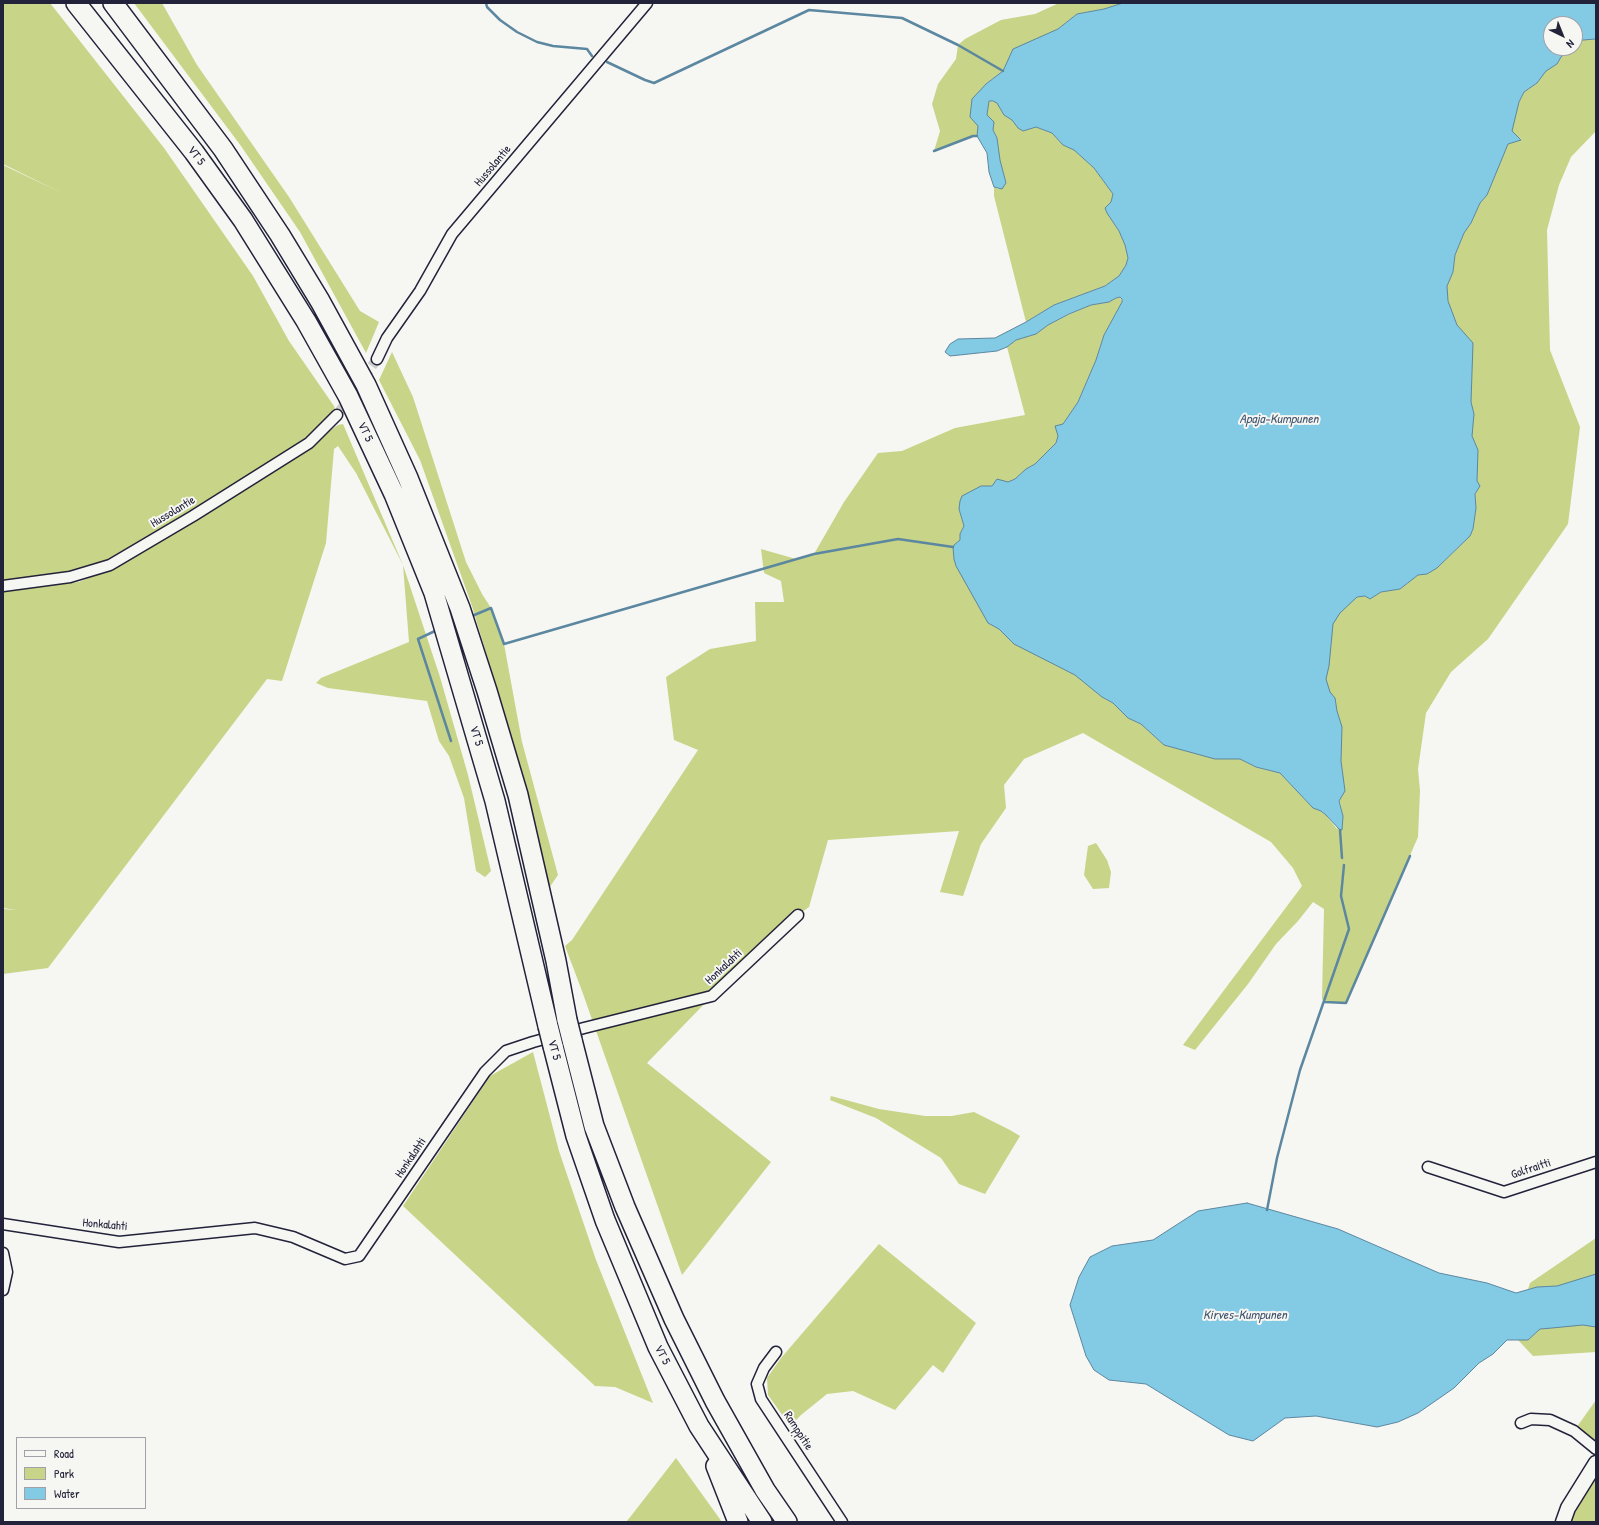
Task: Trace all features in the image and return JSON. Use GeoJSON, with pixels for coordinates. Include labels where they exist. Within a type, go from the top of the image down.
{"type":"FeatureCollection","features":[{"type":"Feature","properties":{"kind":"highway","name":"VT 5"},"geometry":{"type":"LineString","coordinates":[[76,3],[194,152],[243,220],[306,321],[348,396],[394,494],[434,593],[495,801],[548,1026],[576,1136],[605,1220],[658,1348],[699,1426],[762,1522]]}},
{"type":"Feature","properties":{"kind":"highway","name":"VT 5"},"geometry":{"type":"LineString","coordinates":[[113,3],[223,149],[280,236],[320,302],[366,385],[408,478],[460,608],[487,691],[513,780],[556,961],[567,1020],[594,1126],[625,1207],[674,1319],[714,1401],[765,1490],[787,1522]]}},
{"type":"Feature","properties":{"kind":"highway"},"geometry":{"type":"LineString","coordinates":[[699,1426],[738,1522]]}},
{"type":"Feature","properties":{"kind":"street","name":"Hussolantie"},"geometry":{"type":"LineString","coordinates":[[377,359],[387,338],[420,291],[452,234],[646,3]]}},
{"type":"Feature","properties":{"kind":"street","name":"Hussolantie"},"geometry":{"type":"LineString","coordinates":[[3,586],[70,578],[110,565],[194,516],[309,443],[337,415]]}},
{"type":"Feature","properties":{"kind":"street","name":"Honkalahti"},"geometry":{"type":"LineString","coordinates":[[3,1224],[119,1242],[255,1228],[293,1237],[345,1259],[359,1256],[485,1072],[506,1051],[584,1028],[712,996],[798,915]]}},
{"type":"Feature","properties":{"kind":"street","name":"Golfraitti"},"geometry":{"type":"LineString","coordinates":[[1428,1167],[1504,1192],[1596,1162]]}},
{"type":"Feature","properties":{"kind":"street"},"geometry":{"type":"LineString","coordinates":[[3,1253],[7,1272],[3,1290]]}},
{"type":"Feature","properties":{"kind":"street","name":"Ramppitie"},"geometry":{"type":"LineString","coordinates":[[776,1352],[764,1368],[757,1384],[761,1399],[842,1522]]}},
{"type":"Feature","properties":{"kind":"street"},"geometry":{"type":"LineString","coordinates":[[1520,1423],[1531,1419],[1550,1420],[1574,1431],[1596,1449]]}},
{"type":"Feature","properties":{"kind":"street"},"geometry":{"type":"LineString","coordinates":[[1563,1522],[1568,1508],[1596,1463]]}},
{"type":"Feature","properties":{"kind":"green space"},"geometry":{"type":"Polygon","coordinates":[[[3,3],[50,3],[164,148],[253,276],[289,341],[334,406],[337,415],[309,443],[110,565],[3,586],[3,165],[62,193],[3,164],[3,3]]]}},
{"type":"Feature","properties":{"kind":"green space"},"geometry":{"type":"Polygon","coordinates":[[[134,3],[162,3],[197,65],[289,197],[360,311],[379,322],[366,353],[300,232],[241,146],[134,3]]]}},
{"type":"Feature","properties":{"kind":"green space"},"geometry":{"type":"Polygon","coordinates":[[[1059,3],[1123,3],[1104,9],[1077,14],[1058,29],[1042,37],[986,84],[977,136],[973,136],[934,151],[940,131],[932,104],[938,84],[956,59],[958,45],[965,39],[1001,20],[1035,14],[1059,3]]]}},
{"type":"Feature","properties":{"kind":"green space"},"geometry":{"type":"Polygon","coordinates":[[[1596,39],[1596,131],[1571,157],[1559,185],[1547,230],[1550,350],[1580,427],[1568,524],[1488,639],[1451,672],[1426,713],[1418,769],[1420,791],[1418,837],[1346,1003],[1325,1002],[1322,999],[1324,909],[1313,902],[1298,921],[1276,944],[1248,984],[1195,1050],[1183,1045],[1302,886],[1293,868],[1271,842],[1083,733],[1024,759],[1004,785],[1006,808],[981,844],[963,896],[940,892],[959,831],[828,840],[809,907],[798,915],[712,996],[647,1063],[771,1162],[682,1275],[565,946],[572,940],[698,750],[674,740],[666,677],[710,649],[756,641],[755,602],[784,602],[781,581],[764,573],[761,549],[796,559],[814,554],[844,502],[878,453],[902,451],[955,428],[1025,415],[1007,347],[1016,340],[1036,334],[1048,325],[1070,314],[1091,305],[1109,302],[1120,297],[1122,302],[1104,335],[1096,360],[1078,402],[1063,424],[1056,443],[1035,464],[1026,469],[1015,479],[992,486],[981,486],[959,509],[964,526],[960,534],[960,540],[954,545],[1105,699],[1113,703],[1128,718],[1141,724],[1164,745],[1240,759],[1256,767],[1280,773],[1313,808],[1326,815],[1337,829],[1343,816],[1319,711],[1327,620],[1357,597],[1365,596],[1370,599],[1381,592],[1400,589],[1418,575],[1427,574],[1437,568],[1470,536],[1473,529],[1476,508],[1475,494],[1479,488],[1405,377],[1453,272],[1455,255],[1464,233],[1471,223],[1480,203],[1487,195],[1508,143],[1521,139],[1511,131],[1519,102],[1524,92],[1537,83],[1545,71],[1557,64],[1562,56],[1583,56],[1583,40],[1596,39]]]}},
{"type":"Feature","properties":{"kind":"green space"},"geometry":{"type":"Polygon","coordinates":[[[989,101],[997,102],[1004,115],[1012,120],[1023,131],[1036,127],[1052,133],[1063,145],[1074,150],[1094,168],[1113,194],[1109,216],[1119,231],[1125,245],[1128,258],[1126,265],[1119,276],[1105,286],[1054,305],[1026,322],[994,196],[994,187],[998,189],[1006,183],[1000,160],[997,138],[993,130],[993,122],[987,115],[989,101]]]}},
{"type":"Feature","properties":{"kind":"green space"},"geometry":{"type":"Polygon","coordinates":[[[392,352],[413,397],[466,562],[482,594],[491,608],[504,644],[522,742],[558,875],[549,888],[512,739],[472,606],[420,460],[379,380],[392,352]]]}},
{"type":"Feature","properties":{"kind":"green space"},"geometry":{"type":"Polygon","coordinates":[[[343,424],[403,565],[356,473],[338,446],[334,449],[326,543],[282,681],[267,679],[48,968],[3,974],[3,909],[17,910],[3,908],[3,591],[79,582],[112,568],[260,478],[338,425],[343,424]]]}},
{"type":"Feature","properties":{"kind":"green space"},"geometry":{"type":"Polygon","coordinates":[[[403,565],[440,677],[468,775],[491,871],[485,877],[476,871],[464,798],[449,756],[439,741],[427,701],[328,688],[316,683],[321,678],[409,642],[403,565]]]}},
{"type":"Feature","properties":{"kind":"green space"},"geometry":{"type":"Polygon","coordinates":[[[1096,843],[1107,860],[1111,872],[1109,888],[1093,889],[1084,875],[1088,846],[1096,843]]]}},
{"type":"Feature","properties":{"kind":"green space"},"geometry":{"type":"Polygon","coordinates":[[[533,1052],[559,1151],[596,1260],[653,1403],[615,1387],[595,1386],[403,1206],[490,1076],[533,1052]]]}},
{"type":"Feature","properties":{"kind":"green space"},"geometry":{"type":"Polygon","coordinates":[[[831,1096],[879,1109],[925,1116],[952,1116],[974,1112],[1020,1136],[985,1194],[959,1184],[941,1158],[876,1118],[830,1100],[831,1096]]]}},
{"type":"Feature","properties":{"kind":"green space"},"geometry":{"type":"Polygon","coordinates":[[[1596,1238],[1596,1352],[1533,1356],[1518,1340],[1528,1340],[1540,1329],[1552,1327],[1557,1286],[1528,1289],[1530,1283],[1596,1238]]]}},
{"type":"Feature","properties":{"kind":"green space"},"geometry":{"type":"Polygon","coordinates":[[[879,1244],[976,1323],[943,1373],[933,1365],[895,1410],[853,1391],[827,1394],[790,1426],[768,1395],[767,1378],[781,1358],[879,1244]]]}},
{"type":"Feature","properties":{"kind":"green space"},"geometry":{"type":"Polygon","coordinates":[[[1596,1400],[1596,1449],[1574,1431],[1596,1400]]]}},
{"type":"Feature","properties":{"kind":"green space"},"geometry":{"type":"Polygon","coordinates":[[[676,1458],[722,1522],[626,1522],[631,1516],[676,1458]]]}},
{"type":"Feature","properties":{"kind":"green space"},"geometry":{"type":"Polygon","coordinates":[[[1596,1463],[1596,1522],[1563,1522],[1596,1463]]]}},
{"type":"Feature","properties":{"kind":"water","name":"Apaja-Kumpunen"},"geometry":{"type":"Polygon","coordinates":[[[1123,3],[1596,3],[1596,39],[1583,40],[1583,16],[1543,16],[1543,56],[1562,56],[1557,64],[1546,71],[1537,83],[1524,92],[1519,102],[1512,131],[1521,140],[1508,144],[1487,195],[1480,203],[1471,223],[1464,233],[1455,255],[1453,272],[1447,286],[1448,301],[1457,325],[1473,343],[1471,402],[1474,414],[1472,436],[1478,450],[1477,481],[1480,486],[1475,494],[1476,508],[1473,529],[1470,536],[1437,568],[1427,574],[1418,575],[1400,589],[1381,592],[1370,599],[1365,596],[1357,597],[1340,613],[1333,624],[1329,666],[1326,679],[1330,692],[1335,698],[1342,727],[1341,761],[1345,791],[1339,801],[1343,816],[1342,830],[1340,830],[1321,811],[1313,808],[1280,773],[1256,767],[1240,759],[1215,759],[1164,745],[1141,724],[1128,718],[1113,703],[1102,697],[1075,675],[1014,644],[999,629],[988,623],[956,566],[953,547],[960,540],[960,534],[964,526],[959,509],[962,496],[981,486],[992,486],[997,479],[1008,482],[1015,479],[1026,469],[1035,464],[1056,443],[1058,436],[1055,426],[1063,424],[1078,402],[1096,360],[1104,335],[1122,302],[1122,299],[1120,297],[1109,302],[1091,305],[1069,314],[1048,325],[1036,334],[1016,340],[1007,347],[997,351],[950,356],[945,352],[950,344],[958,339],[995,338],[1054,305],[1105,286],[1119,276],[1126,265],[1128,258],[1125,245],[1119,231],[1105,208],[1111,202],[1113,194],[1094,168],[1074,150],[1063,145],[1052,133],[1036,127],[1023,131],[1018,128],[1012,120],[1004,115],[997,103],[989,101],[987,115],[994,122],[993,130],[997,138],[1000,160],[1006,183],[1002,189],[994,187],[989,172],[987,153],[977,136],[978,126],[970,117],[972,99],[986,84],[1003,71],[1013,49],[1058,29],[1077,14],[1104,9],[1123,3]]]}},
{"type":"Feature","properties":{"kind":"water","name":"Kirves-Kumpunen"},"geometry":{"type":"Polygon","coordinates":[[[1247,1203],[1338,1229],[1439,1273],[1487,1283],[1516,1293],[1537,1287],[1557,1286],[1596,1274],[1596,1327],[1583,1325],[1540,1329],[1528,1340],[1507,1340],[1493,1354],[1479,1363],[1454,1388],[1418,1413],[1398,1422],[1377,1427],[1316,1416],[1285,1418],[1253,1441],[1229,1435],[1146,1384],[1109,1380],[1094,1370],[1086,1356],[1070,1305],[1079,1277],[1090,1257],[1112,1246],[1153,1240],[1198,1211],[1247,1203]]]}},
{"type":"Feature","properties":{"kind":"waterway"},"geometry":{"type":"LineString","coordinates":[[486,3],[487,7],[500,20],[517,32],[537,42],[553,46],[587,49],[592,56]]}},
{"type":"Feature","properties":{"kind":"waterway"},"geometry":{"type":"LineString","coordinates":[[607,62],[654,83],[809,10],[902,18],[958,45],[1003,71]]}},
{"type":"Feature","properties":{"kind":"waterway"},"geometry":{"type":"LineString","coordinates":[[934,151],[973,136],[977,136]]}},
{"type":"Feature","properties":{"kind":"waterway"},"geometry":{"type":"LineString","coordinates":[[472,616],[491,608],[504,644],[814,554],[898,539],[953,547]]}},
{"type":"Feature","properties":{"kind":"waterway"},"geometry":{"type":"LineString","coordinates":[[435,631],[418,639],[451,741]]}},
{"type":"Feature","properties":{"kind":"waterway"},"geometry":{"type":"LineString","coordinates":[[1340,830],[1342,858]]}},
{"type":"Feature","properties":{"kind":"waterway"},"geometry":{"type":"LineString","coordinates":[[1325,1002],[1346,1003],[1410,856]]}},
{"type":"Feature","properties":{"kind":"waterway"},"geometry":{"type":"LineString","coordinates":[[1267,1210],[1277,1158],[1300,1070],[1349,929],[1341,896],[1344,865]]}},
{"type":"Feature","properties":{"kind":"tunnel"},"geometry":{"type":"LineString","coordinates":[[337,415],[377,359]]}}]}
